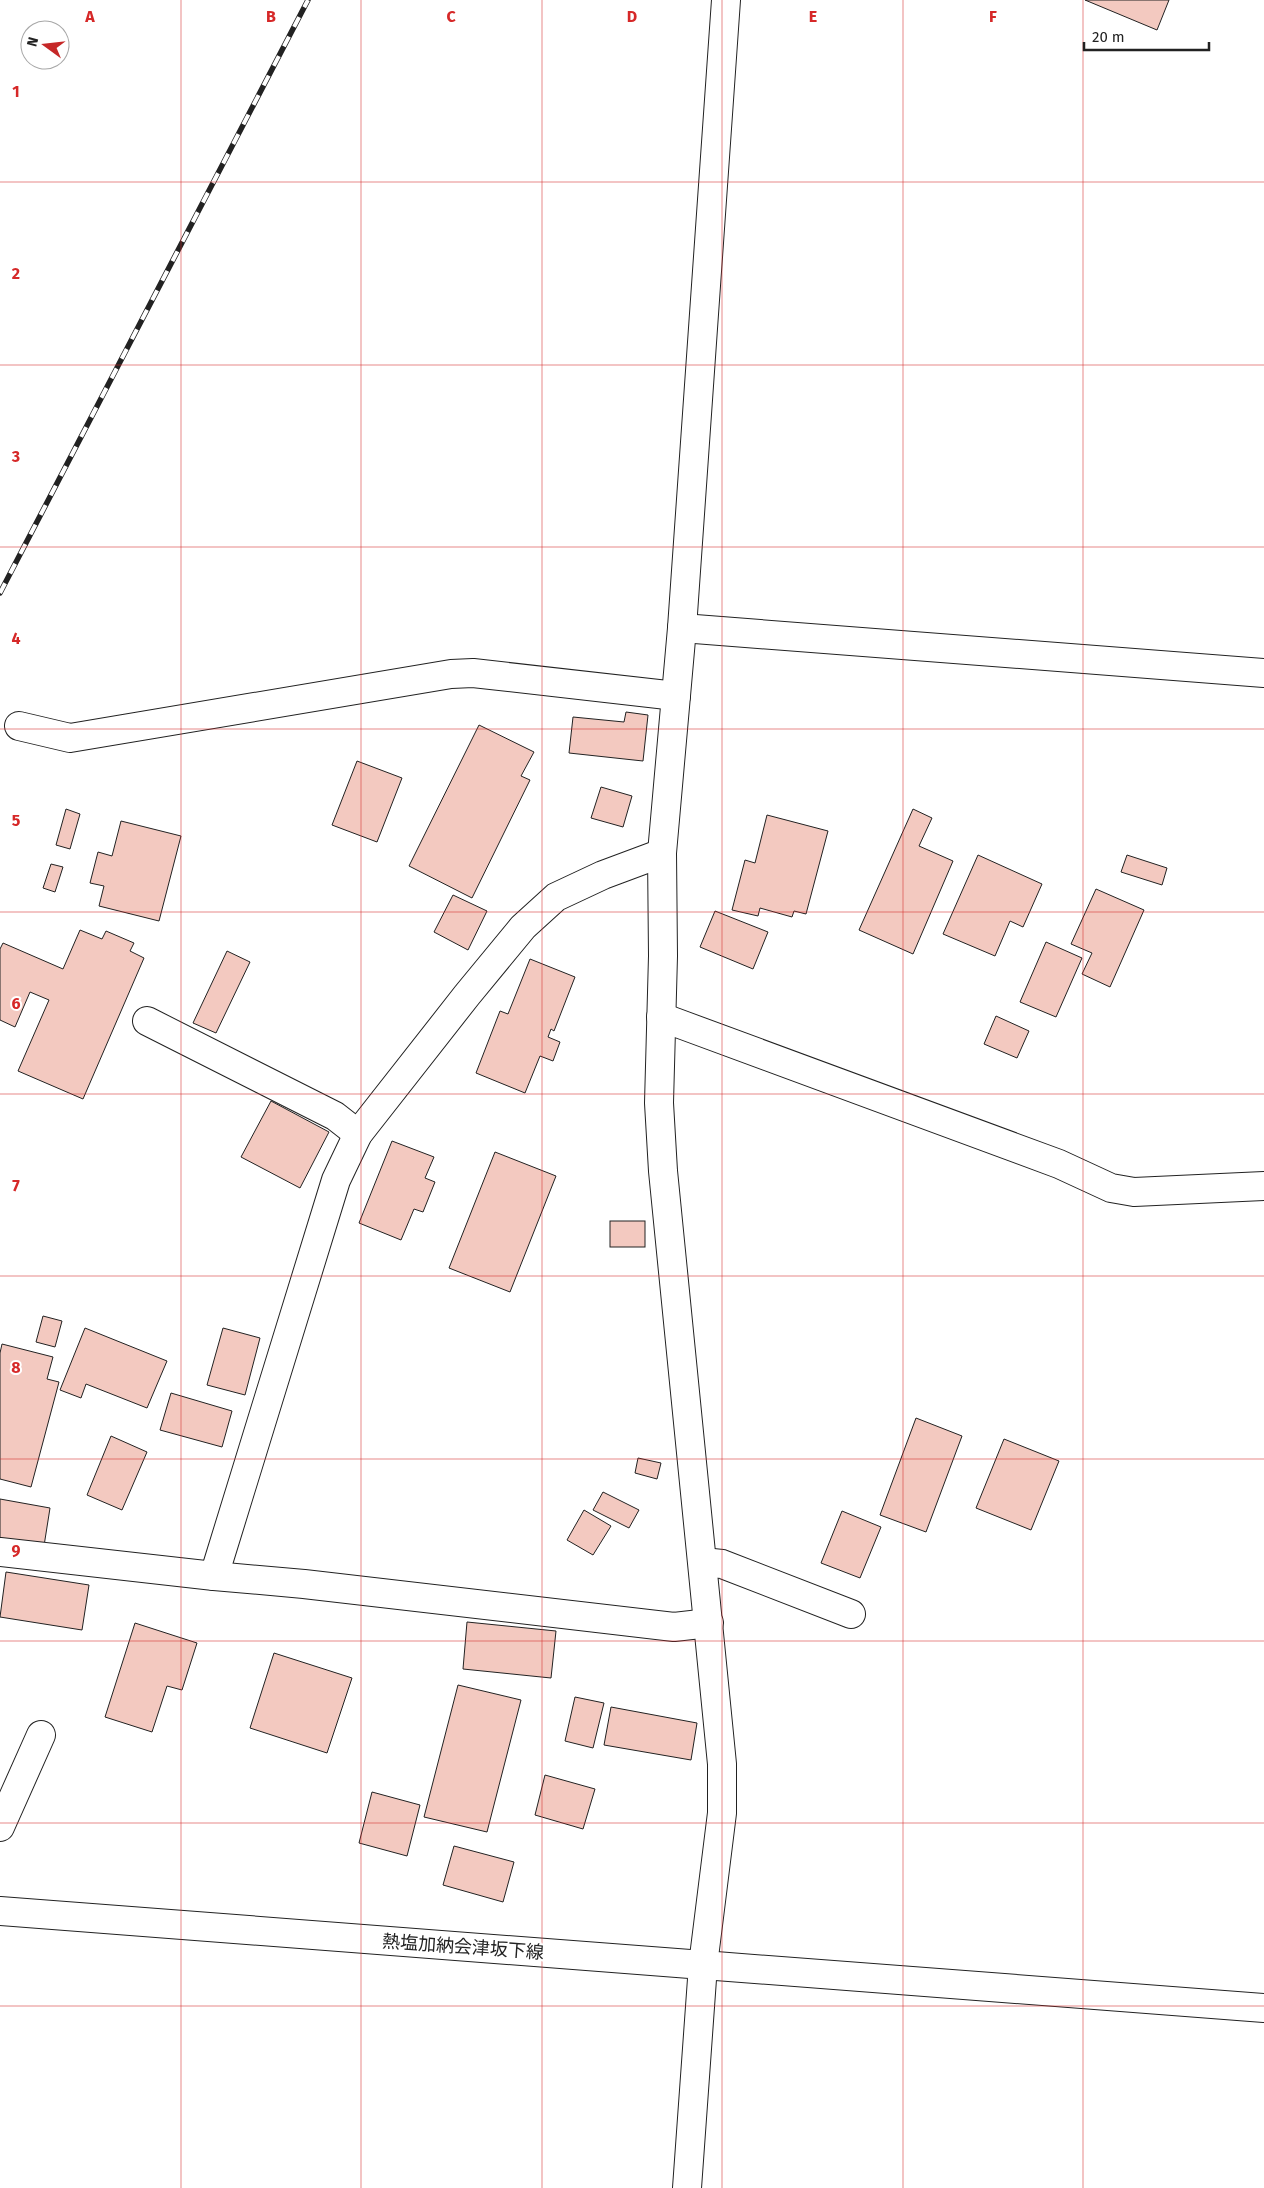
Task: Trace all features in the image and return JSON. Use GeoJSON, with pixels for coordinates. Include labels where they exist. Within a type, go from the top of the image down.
{"type":"FeatureCollection","features":[{"type":"Feature","properties":{"kind":"street"},"geometry":{"type":"LineString","coordinates":[[687,2188],[703,1965],[722,1813],[722,1764],[663,1171],[659,1103],[662,1017],[662,853],[682,628],[726,0]]}},
{"type":"Feature","properties":{"kind":"street"},"geometry":{"type":"LineString","coordinates":[[682,628],[1264,673]]}},
{"type":"Feature","properties":{"kind":"street"},"geometry":{"type":"LineString","coordinates":[[19,726],[70,738],[79,737],[466,673],[676,696]]}},
{"type":"Feature","properties":{"kind":"street"},"geometry":{"type":"LineString","coordinates":[[214,1576],[336,1180],[358,1134],[523,927],[556,897],[603,875],[662,853]]}},
{"type":"Feature","properties":{"kind":"street"},"geometry":{"type":"LineString","coordinates":[[662,1017],[1059,1164],[1111,1188],[1134,1192],[1264,1186]]}},
{"type":"Feature","properties":{"kind":"street"},"geometry":{"type":"LineString","coordinates":[[147,1021],[335,1116],[358,1134]]}},
{"type":"Feature","properties":{"kind":"street"},"geometry":{"type":"LineString","coordinates":[[0,1552],[304,1584],[674,1627],[709,1623]]}},
{"type":"Feature","properties":{"kind":"street"},"geometry":{"type":"LineString","coordinates":[[703,1562],[722,1564],[852,1614]]}},
{"type":"Feature","properties":{"kind":"street"},"geometry":{"type":"LineString","coordinates":[[0,1827],[41,1735]]}},
{"type":"Feature","properties":{"kind":"street","name":"熱塩加納会津坂下線"},"geometry":{"type":"LineString","coordinates":[[0,1911],[1264,2008]]}},
{"type":"Feature","properties":{"kind":"building"},"geometry":{"type":"Polygon","coordinates":[[[1085,0],[1169,0],[1157,30],[1085,0]]]}},
{"type":"Feature","properties":{"kind":"building"},"geometry":{"type":"Polygon","coordinates":[[[626,712],[648,715],[643,761],[569,753],[573,717],[624,722],[626,712]]]}},
{"type":"Feature","properties":{"kind":"building"},"geometry":{"type":"Polygon","coordinates":[[[479,725],[534,752],[521,776],[530,780],[472,898],[409,866],[479,725]]]}},
{"type":"Feature","properties":{"kind":"building"},"geometry":{"type":"Polygon","coordinates":[[[357,761],[402,778],[377,842],[332,825],[357,761]]]}},
{"type":"Feature","properties":{"kind":"building"},"geometry":{"type":"Polygon","coordinates":[[[601,787],[632,796],[623,827],[591,818],[601,787]]]}},
{"type":"Feature","properties":{"kind":"building"},"geometry":{"type":"Polygon","coordinates":[[[66,809],[80,814],[70,849],[56,845],[66,809]]]}},
{"type":"Feature","properties":{"kind":"building"},"geometry":{"type":"Polygon","coordinates":[[[913,809],[932,818],[919,846],[953,861],[913,954],[859,930],[913,809]]]}},
{"type":"Feature","properties":{"kind":"building"},"geometry":{"type":"Polygon","coordinates":[[[767,815],[828,831],[806,914],[794,911],[792,917],[760,908],[758,916],[732,910],[745,860],[755,863],[767,815]]]}},
{"type":"Feature","properties":{"kind":"building"},"geometry":{"type":"Polygon","coordinates":[[[121,821],[181,836],[159,921],[99,906],[104,886],[90,883],[98,852],[112,856],[121,821]]]}},
{"type":"Feature","properties":{"kind":"building"},"geometry":{"type":"Polygon","coordinates":[[[978,855],[1042,884],[1023,927],[1010,921],[995,956],[943,934],[978,855]]]}},
{"type":"Feature","properties":{"kind":"building"},"geometry":{"type":"Polygon","coordinates":[[[1127,855],[1167,868],[1162,885],[1121,872],[1127,855]]]}},
{"type":"Feature","properties":{"kind":"building"},"geometry":{"type":"Polygon","coordinates":[[[51,864],[63,867],[55,892],[43,888],[51,864]]]}},
{"type":"Feature","properties":{"kind":"building"},"geometry":{"type":"Polygon","coordinates":[[[1096,889],[1144,910],[1110,987],[1082,974],[1092,953],[1071,944],[1096,889]]]}},
{"type":"Feature","properties":{"kind":"building"},"geometry":{"type":"Polygon","coordinates":[[[453,895],[487,911],[468,950],[434,932],[453,895]]]}},
{"type":"Feature","properties":{"kind":"building"},"geometry":{"type":"Polygon","coordinates":[[[715,911],[768,932],[753,969],[700,947],[715,911]]]}},
{"type":"Feature","properties":{"kind":"building"},"geometry":{"type":"Polygon","coordinates":[[[80,930],[102,939],[106,931],[134,943],[130,951],[144,958],[83,1099],[18,1071],[49,1000],[30,992],[15,1027],[0,1020],[0,949],[3,943],[63,969],[80,930]]]}},
{"type":"Feature","properties":{"kind":"building"},"geometry":{"type":"Polygon","coordinates":[[[1046,942],[1082,958],[1056,1017],[1020,1002],[1046,942]]]}},
{"type":"Feature","properties":{"kind":"building"},"geometry":{"type":"Polygon","coordinates":[[[227,951],[250,962],[216,1033],[193,1023],[227,951]]]}},
{"type":"Feature","properties":{"kind":"building"},"geometry":{"type":"Polygon","coordinates":[[[530,959],[575,977],[554,1031],[551,1029],[548,1037],[560,1042],[553,1061],[540,1056],[525,1093],[476,1073],[500,1011],[508,1014],[530,959]]]}},
{"type":"Feature","properties":{"kind":"building"},"geometry":{"type":"Polygon","coordinates":[[[996,1016],[1029,1031],[1017,1058],[984,1044],[996,1016]]]}},
{"type":"Feature","properties":{"kind":"building"},"geometry":{"type":"Polygon","coordinates":[[[271,1101],[329,1132],[300,1188],[241,1157],[271,1101]]]}},
{"type":"Feature","properties":{"kind":"building"},"geometry":{"type":"Polygon","coordinates":[[[392,1141],[434,1157],[425,1178],[435,1182],[423,1212],[414,1209],[401,1240],[359,1223],[392,1141]]]}},
{"type":"Feature","properties":{"kind":"building"},"geometry":{"type":"Polygon","coordinates":[[[495,1152],[556,1176],[510,1292],[449,1268],[495,1152]]]}},
{"type":"Feature","properties":{"kind":"building"},"geometry":{"type":"Polygon","coordinates":[[[610,1221],[645,1221],[645,1247],[610,1247],[610,1221]]]}},
{"type":"Feature","properties":{"kind":"building"},"geometry":{"type":"Polygon","coordinates":[[[43,1316],[62,1321],[55,1347],[36,1342],[43,1316]]]}},
{"type":"Feature","properties":{"kind":"building"},"geometry":{"type":"Polygon","coordinates":[[[85,1328],[167,1361],[147,1408],[86,1384],[81,1398],[60,1390],[85,1328]]]}},
{"type":"Feature","properties":{"kind":"building"},"geometry":{"type":"Polygon","coordinates":[[[223,1328],[260,1338],[245,1395],[207,1385],[223,1328]]]}},
{"type":"Feature","properties":{"kind":"building"},"geometry":{"type":"Polygon","coordinates":[[[2,1344],[53,1357],[47,1379],[59,1382],[31,1487],[0,1479],[0,1353],[2,1344]]]}},
{"type":"Feature","properties":{"kind":"building"},"geometry":{"type":"Polygon","coordinates":[[[171,1393],[232,1411],[222,1447],[160,1430],[171,1393]]]}},
{"type":"Feature","properties":{"kind":"building"},"geometry":{"type":"Polygon","coordinates":[[[916,1418],[962,1436],[926,1532],[880,1515],[916,1418]]]}},
{"type":"Feature","properties":{"kind":"building"},"geometry":{"type":"Polygon","coordinates":[[[111,1436],[147,1452],[122,1510],[87,1495],[111,1436]]]}},
{"type":"Feature","properties":{"kind":"building"},"geometry":{"type":"Polygon","coordinates":[[[1004,1439],[1059,1461],[1031,1530],[976,1508],[1004,1439]]]}},
{"type":"Feature","properties":{"kind":"building"},"geometry":{"type":"Polygon","coordinates":[[[638,1458],[661,1463],[657,1479],[635,1473],[638,1458]]]}},
{"type":"Feature","properties":{"kind":"building"},"geometry":{"type":"Polygon","coordinates":[[[603,1492],[639,1510],[629,1528],[593,1510],[603,1492]]]}},
{"type":"Feature","properties":{"kind":"building"},"geometry":{"type":"Polygon","coordinates":[[[0,1499],[50,1508],[44,1546],[0,1538],[0,1499]]]}},
{"type":"Feature","properties":{"kind":"building"},"geometry":{"type":"Polygon","coordinates":[[[584,1510],[611,1526],[593,1555],[567,1540],[584,1510]]]}},
{"type":"Feature","properties":{"kind":"building"},"geometry":{"type":"Polygon","coordinates":[[[842,1511],[881,1527],[860,1578],[821,1563],[842,1511]]]}},
{"type":"Feature","properties":{"kind":"building"},"geometry":{"type":"Polygon","coordinates":[[[6,1572],[89,1585],[82,1630],[0,1617],[6,1572]]]}},
{"type":"Feature","properties":{"kind":"building"},"geometry":{"type":"Polygon","coordinates":[[[467,1622],[556,1631],[551,1678],[463,1669],[467,1622]]]}},
{"type":"Feature","properties":{"kind":"building"},"geometry":{"type":"Polygon","coordinates":[[[135,1623],[197,1643],[182,1690],[167,1686],[152,1732],[105,1717],[135,1623]]]}},
{"type":"Feature","properties":{"kind":"building"},"geometry":{"type":"Polygon","coordinates":[[[274,1653],[352,1678],[327,1753],[250,1728],[274,1653]]]}},
{"type":"Feature","properties":{"kind":"building"},"geometry":{"type":"Polygon","coordinates":[[[458,1685],[521,1700],[487,1832],[424,1817],[458,1685]]]}},
{"type":"Feature","properties":{"kind":"building"},"geometry":{"type":"Polygon","coordinates":[[[575,1697],[604,1703],[593,1748],[565,1741],[575,1697]]]}},
{"type":"Feature","properties":{"kind":"building"},"geometry":{"type":"Polygon","coordinates":[[[611,1707],[697,1723],[691,1760],[604,1745],[611,1707]]]}},
{"type":"Feature","properties":{"kind":"building"},"geometry":{"type":"Polygon","coordinates":[[[545,1775],[595,1789],[583,1829],[535,1815],[545,1775]]]}},
{"type":"Feature","properties":{"kind":"building"},"geometry":{"type":"Polygon","coordinates":[[[372,1792],[420,1805],[407,1856],[359,1843],[372,1792]]]}},
{"type":"Feature","properties":{"kind":"building"},"geometry":{"type":"Polygon","coordinates":[[[454,1846],[514,1862],[503,1902],[443,1885],[454,1846]]]}},
{"type":"Feature","properties":{"kind":"railway"},"geometry":{"type":"LineString","coordinates":[[0,593],[308,0]]}}]}
